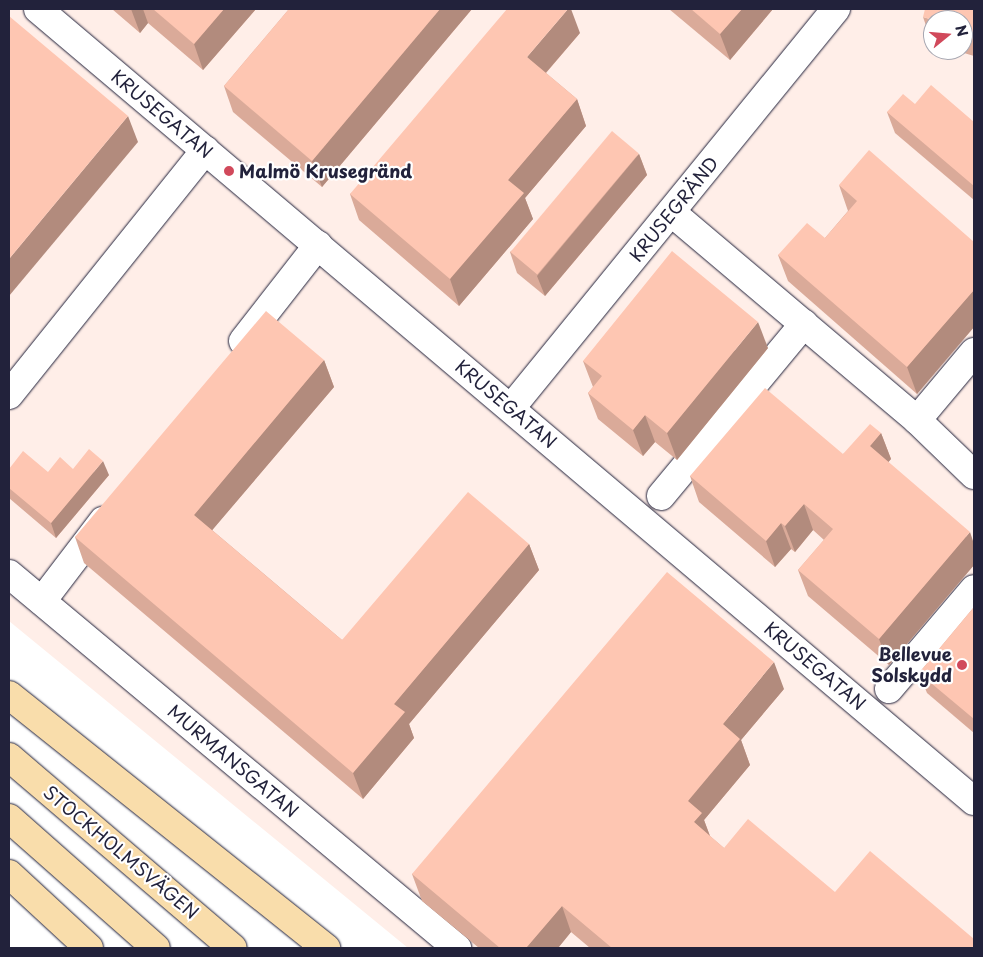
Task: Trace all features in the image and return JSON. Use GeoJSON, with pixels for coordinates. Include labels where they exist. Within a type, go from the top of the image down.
{"type":"FeatureCollection","features":[{"type":"Feature","properties":{"kind":"highway"},"geometry":{"type":"LineString","coordinates":[[9,695],[326,948]]}},
{"type":"Feature","properties":{"kind":"highway","name":"STOCKHOLMSVÄGEN"},"geometry":{"type":"LineString","coordinates":[[9,756],[234,948]]}},
{"type":"Feature","properties":{"kind":"highway"},"geometry":{"type":"LineString","coordinates":[[9,818],[156,948]]}},
{"type":"Feature","properties":{"kind":"highway"},"geometry":{"type":"LineString","coordinates":[[9,874],[89,948]]}},
{"type":"Feature","properties":{"kind":"street","name":"KRUSEGATAN"},"geometry":{"type":"LineString","coordinates":[[38,9],[974,800]]}},
{"type":"Feature","properties":{"kind":"street","name":"KRUSEGRÄND"},"geometry":{"type":"LineString","coordinates":[[511,408],[836,9]]}},
{"type":"Feature","properties":{"kind":"street"},"geometry":{"type":"LineString","coordinates":[[9,395],[205,150]]}},
{"type":"Feature","properties":{"kind":"street"},"geometry":{"type":"LineString","coordinates":[[671,212],[917,420],[974,475]]}},
{"type":"Feature","properties":{"kind":"street"},"geometry":{"type":"LineString","coordinates":[[228,360],[318,245]]}},
{"type":"Feature","properties":{"kind":"street"},"geometry":{"type":"LineString","coordinates":[[662,496],[804,324]]}},
{"type":"Feature","properties":{"kind":"street"},"geometry":{"type":"LineString","coordinates":[[917,420],[974,352]]}},
{"type":"Feature","properties":{"kind":"street"},"geometry":{"type":"LineString","coordinates":[[42,601],[120,500]]}},
{"type":"Feature","properties":{"kind":"street","name":"MURMANSGATAN"},"geometry":{"type":"LineString","coordinates":[[9,574],[457,948]]}},
{"type":"Feature","properties":{"kind":"street"},"geometry":{"type":"LineString","coordinates":[[889,689],[974,589]]}},
{"type":"Feature","properties":{"kind":"shaded area"},"geometry":{"type":"Polygon","coordinates":[[[9,9],[974,9],[974,948],[408,948],[9,621],[9,9]]]}},
{"type":"Feature","properties":{"kind":"building"},"geometry":{"type":"Polygon","coordinates":[[[153,9],[224,9],[194,44],[153,9]]]}},
{"type":"Feature","properties":{"kind":"building"},"geometry":{"type":"Polygon","coordinates":[[[289,9],[440,9],[312,161],[224,86],[289,9]]]}},
{"type":"Feature","properties":{"kind":"building"},"geometry":{"type":"Polygon","coordinates":[[[507,9],[568,9],[527,57],[577,99],[508,180],[524,193],[450,279],[350,194],[507,9]]]}},
{"type":"Feature","properties":{"kind":"building"},"geometry":{"type":"Polygon","coordinates":[[[691,9],[742,9],[720,34],[691,9]]]}},
{"type":"Feature","properties":{"kind":"building"},"geometry":{"type":"Polygon","coordinates":[[[974,9],[974,33],[973,10],[925,10],[974,9]]]}},
{"type":"Feature","properties":{"kind":"building"},"geometry":{"type":"Polygon","coordinates":[[[9,16],[128,116],[9,259],[9,16]]]}},
{"type":"Feature","properties":{"kind":"building"},"geometry":{"type":"Polygon","coordinates":[[[931,85],[974,122],[974,186],[887,112],[903,94],[915,104],[931,85]]]}},
{"type":"Feature","properties":{"kind":"building"},"geometry":{"type":"Polygon","coordinates":[[[612,131],[639,153],[537,275],[510,252],[612,131]]]}},
{"type":"Feature","properties":{"kind":"building"},"geometry":{"type":"Polygon","coordinates":[[[869,150],[974,242],[974,290],[907,367],[778,255],[807,223],[825,238],[857,201],[839,185],[869,150]]]}},
{"type":"Feature","properties":{"kind":"building"},"geometry":{"type":"Polygon","coordinates":[[[672,251],[758,322],[667,433],[645,415],[633,430],[588,393],[602,376],[583,361],[672,251]]]}},
{"type":"Feature","properties":{"kind":"building"},"geometry":{"type":"Polygon","coordinates":[[[266,311],[324,360],[194,515],[342,640],[468,492],[529,544],[394,704],[405,712],[353,773],[75,537],[266,311]]]}},
{"type":"Feature","properties":{"kind":"building"},"geometry":{"type":"Polygon","coordinates":[[[765,388],[843,454],[870,424],[881,433],[870,446],[970,532],[879,639],[798,570],[833,529],[804,504],[785,526],[781,523],[766,541],[690,476],[765,388]]]}},
{"type":"Feature","properties":{"kind":"building"},"geometry":{"type":"Polygon","coordinates":[[[89,449],[103,461],[51,523],[9,488],[9,469],[23,451],[48,472],[60,457],[73,469],[89,449]]]}},
{"type":"Feature","properties":{"kind":"building"},"geometry":{"type":"Polygon","coordinates":[[[667,572],[774,662],[723,724],[740,739],[688,801],[702,813],[694,822],[724,848],[748,819],[835,892],[870,851],[974,939],[974,948],[612,948],[562,906],[526,948],[500,948],[412,874],[667,572]]]}},
{"type":"Feature","properties":{"kind":"building"},"geometry":{"type":"Polygon","coordinates":[[[974,607],[974,719],[919,673],[974,607]]]}},
{"type":"Feature","properties":{"kind":"place","name":"Malmö Krusegränd"},"geometry":{"type":"Point","coordinates":[229,171]}},
{"type":"Feature","properties":{"kind":"place","name":"Bellevue Solskydd"},"geometry":{"type":"Point","coordinates":[962,665]}}]}
